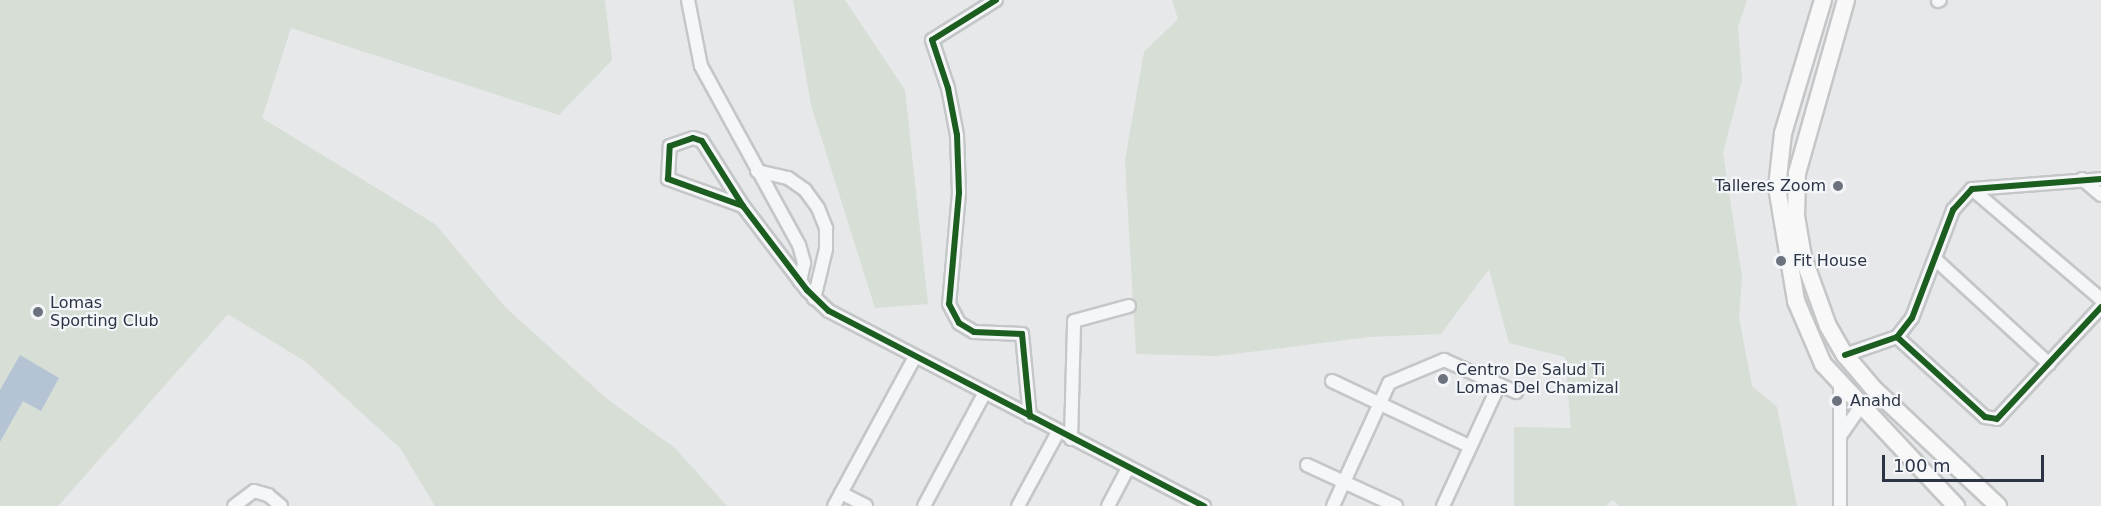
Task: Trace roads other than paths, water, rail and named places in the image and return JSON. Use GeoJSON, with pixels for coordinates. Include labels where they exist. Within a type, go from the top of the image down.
{"type":"FeatureCollection","features":[{"type":"Feature","properties":{"kind":"main road"},"geometry":{"type":"LineString","coordinates":[[1822,0],[1785,125],[1777,187],[1794,291],[1823,364],[1860,407],[1956,506]]}},
{"type":"Feature","properties":{"kind":"main road"},"geometry":{"type":"LineString","coordinates":[[1846,0],[1807,130],[1795,195],[1799,237],[1818,302],[1845,355],[1919,432],[1998,506]]}},
{"type":"Feature","properties":{"kind":"main road"},"geometry":{"type":"LineString","coordinates":[[1794,97],[1802,109],[1815,107]]}},
{"type":"Feature","properties":{"kind":"main road"},"geometry":{"type":"LineString","coordinates":[[1785,125],[1800,118],[1807,130]]}},
{"type":"Feature","properties":{"kind":"main road"},"geometry":{"type":"LineString","coordinates":[[1896,445],[1912,443],[1919,432]]}},
{"type":"Feature","properties":{"kind":"main road"},"geometry":{"type":"LineString","coordinates":[[1915,464],[1922,450],[1936,448]]}},
{"type":"Feature","properties":{"kind":"street"},"geometry":{"type":"LineString","coordinates":[[688,0],[701,66],[799,245],[804,263],[800,282]]}},
{"type":"Feature","properties":{"kind":"street"},"geometry":{"type":"LineString","coordinates":[[996,0],[932,40],[948,88],[957,135],[959,193],[949,304],[959,323],[975,332],[1022,333],[1030,417]]}},
{"type":"Feature","properties":{"kind":"street"},"geometry":{"type":"LineString","coordinates":[[743,206],[668,178],[670,146],[693,138],[702,141],[743,206],[800,282],[814,299],[829,311],[984,394],[1201,505]]}},
{"type":"Feature","properties":{"kind":"street"},"geometry":{"type":"LineString","coordinates":[[757,171],[788,178],[805,190],[818,208],[826,228],[826,249],[814,299]]}},
{"type":"Feature","properties":{"kind":"street"},"geometry":{"type":"LineString","coordinates":[[1845,355],[1897,337],[1912,318],[1953,210],[1972,189],[2101,178]]}},
{"type":"Feature","properties":{"kind":"street"},"geometry":{"type":"LineString","coordinates":[[2082,179],[2101,195]]}},
{"type":"Feature","properties":{"kind":"street"},"geometry":{"type":"LineString","coordinates":[[1972,189],[2101,299]]}},
{"type":"Feature","properties":{"kind":"street"},"geometry":{"type":"LineString","coordinates":[[1935,259],[2049,364]]}},
{"type":"Feature","properties":{"kind":"street"},"geometry":{"type":"LineString","coordinates":[[1071,439],[1074,321],[1129,306]]}},
{"type":"Feature","properties":{"kind":"street"},"geometry":{"type":"LineString","coordinates":[[1897,337],[1992,419],[2002,416],[2101,307]]}},
{"type":"Feature","properties":{"kind":"street"},"geometry":{"type":"LineString","coordinates":[[834,506],[915,357]]}},
{"type":"Feature","properties":{"kind":"street"},"geometry":{"type":"LineString","coordinates":[[1333,506],[1389,383],[1444,360],[1516,392]]}},
{"type":"Feature","properties":{"kind":"street"},"geometry":{"type":"LineString","coordinates":[[1332,381],[1469,446]]}},
{"type":"Feature","properties":{"kind":"street"},"geometry":{"type":"LineString","coordinates":[[1840,384],[1840,506]]}},
{"type":"Feature","properties":{"kind":"street"},"geometry":{"type":"LineString","coordinates":[[1443,506],[1499,385]]}},
{"type":"Feature","properties":{"kind":"street"},"geometry":{"type":"LineString","coordinates":[[924,506],[984,394]]}},
{"type":"Feature","properties":{"kind":"street"},"geometry":{"type":"LineString","coordinates":[[1840,436],[1860,407]]}},
{"type":"Feature","properties":{"kind":"street"},"geometry":{"type":"LineString","coordinates":[[1018,506],[1058,432]]}},
{"type":"Feature","properties":{"kind":"street"},"geometry":{"type":"LineString","coordinates":[[1306,465],[1396,506]]}},
{"type":"Feature","properties":{"kind":"street"},"geometry":{"type":"LineString","coordinates":[[1108,506],[1128,468]]}},
{"type":"Feature","properties":{"kind":"street"},"geometry":{"type":"LineString","coordinates":[[234,506],[254,491],[268,495],[281,506]]}},
{"type":"Feature","properties":{"kind":"street"},"geometry":{"type":"LineString","coordinates":[[841,493],[866,506]]}},
{"type":"Feature","properties":{"kind":"water"},"geometry":{"type":"Polygon","coordinates":[[[20,355],[59,378],[41,411],[23,401],[0,442],[0,390],[20,355]]]}},
{"type":"Feature","properties":{"kind":"place","name":"Talleres Zoom"},"geometry":{"type":"Point","coordinates":[1838,186]}},
{"type":"Feature","properties":{"kind":"place","name":"Fit House"},"geometry":{"type":"Point","coordinates":[1781,261]}},
{"type":"Feature","properties":{"kind":"place","name":"Lomas Sporting Club"},"geometry":{"type":"Point","coordinates":[38,312]}},
{"type":"Feature","properties":{"kind":"place","name":"Centro De Salud Ti Lomas Del Chamizal"},"geometry":{"type":"Point","coordinates":[1443,379]}},
{"type":"Feature","properties":{"kind":"place","name":"Anahd"},"geometry":{"type":"Point","coordinates":[1837,401]}}]}
